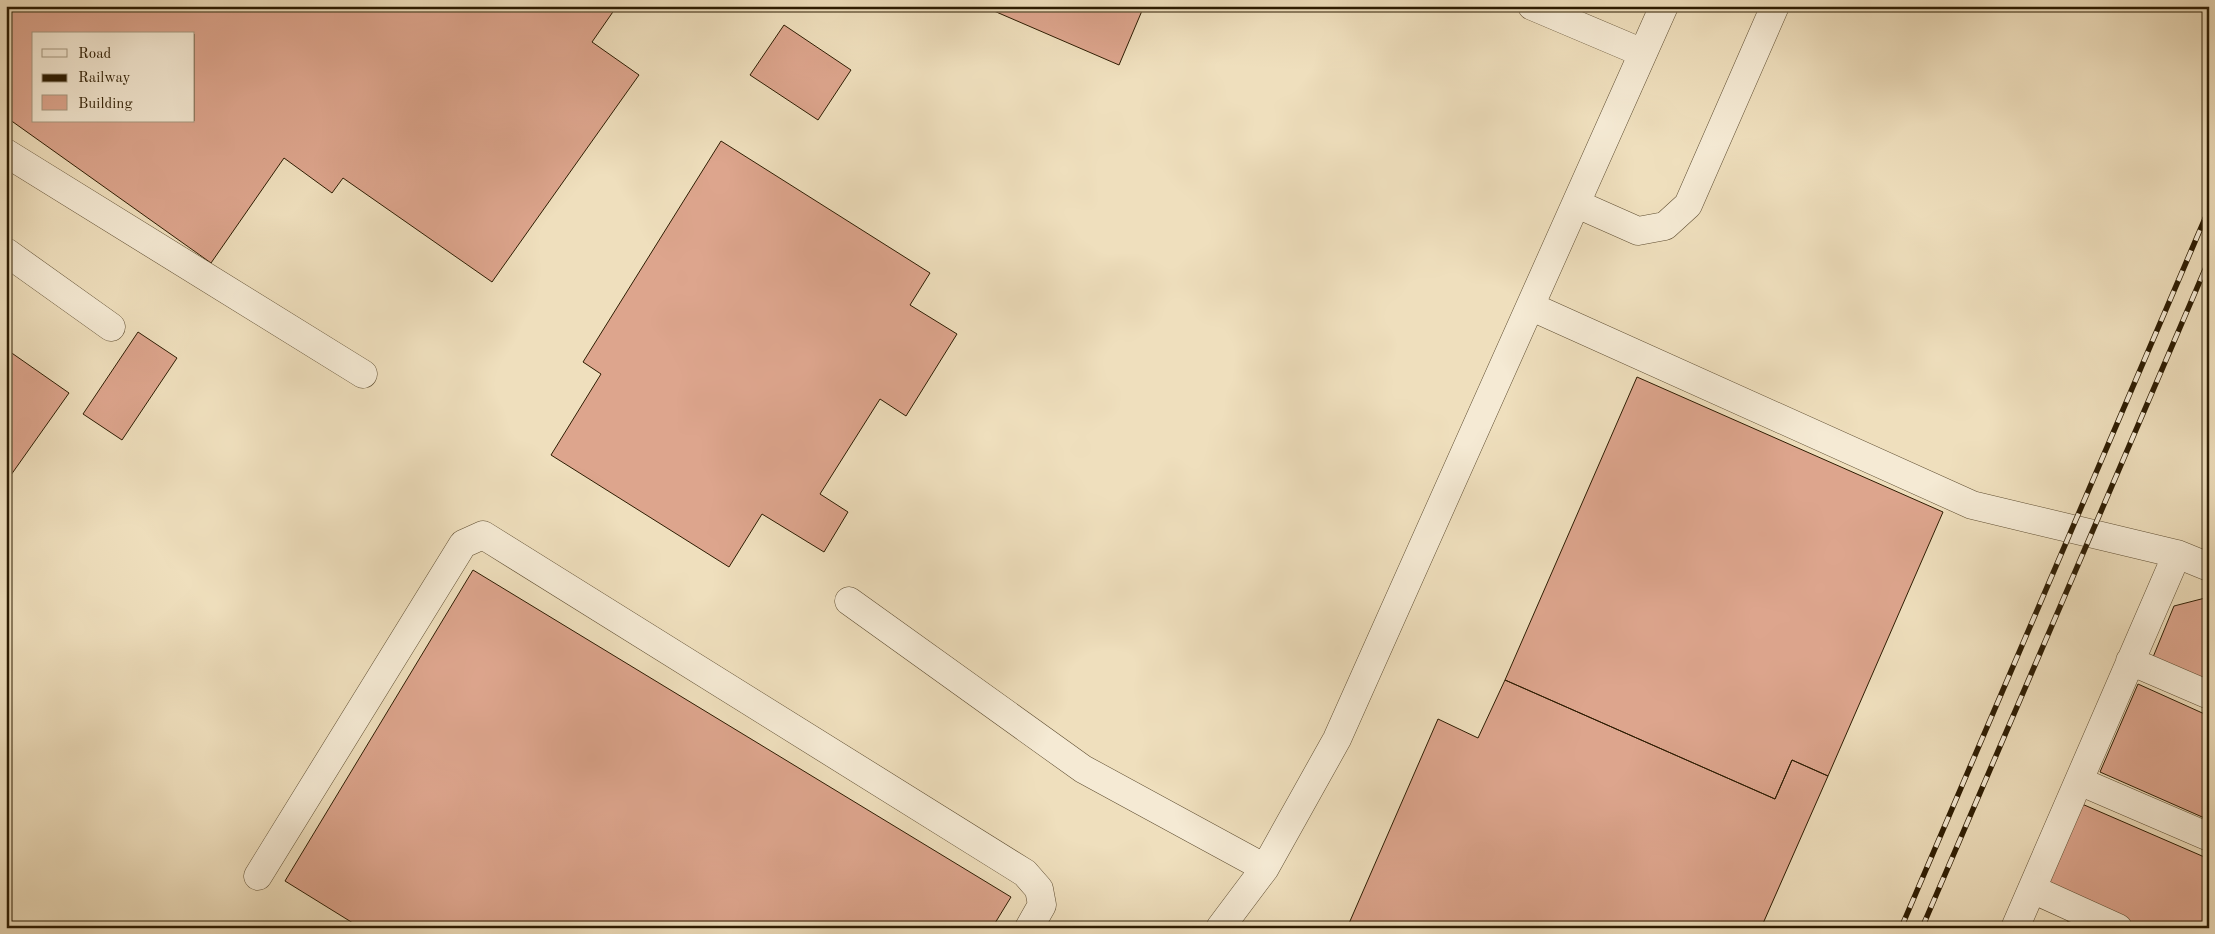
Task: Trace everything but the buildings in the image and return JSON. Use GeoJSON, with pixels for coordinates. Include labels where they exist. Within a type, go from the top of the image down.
{"type":"FeatureCollection","features":[{"type":"Feature","properties":{"kind":"street"},"geometry":{"type":"LineString","coordinates":[[1532,6],[1643,53]]}},
{"type":"Feature","properties":{"kind":"street"},"geometry":{"type":"LineString","coordinates":[[1220,928],[1265,868],[1338,739],[1664,6]]}},
{"type":"Feature","properties":{"kind":"street"},"geometry":{"type":"LineString","coordinates":[[1577,204],[1638,230],[1665,226],[1688,205],[1775,6]]}},
{"type":"Feature","properties":{"kind":"street"},"geometry":{"type":"LineString","coordinates":[[6,153],[363,374]]}},
{"type":"Feature","properties":{"kind":"street"},"geometry":{"type":"LineString","coordinates":[[6,252],[111,327]]}},
{"type":"Feature","properties":{"kind":"street"},"geometry":{"type":"LineString","coordinates":[[1532,306],[1972,505],[2176,554],[2209,567]]}},
{"type":"Feature","properties":{"kind":"street"},"geometry":{"type":"LineString","coordinates":[[258,876],[463,544],[482,535],[1025,873],[1039,889],[1042,906],[1029,928]]}},
{"type":"Feature","properties":{"kind":"street"},"geometry":{"type":"LineString","coordinates":[[2016,928],[2176,554]]}},
{"type":"Feature","properties":{"kind":"street"},"geometry":{"type":"LineString","coordinates":[[849,601],[1084,769],[1265,868]]}},
{"type":"Feature","properties":{"kind":"street"},"geometry":{"type":"LineString","coordinates":[[2130,661],[2209,695]]}},
{"type":"Feature","properties":{"kind":"street"},"geometry":{"type":"LineString","coordinates":[[2079,781],[2209,837]]}},
{"type":"Feature","properties":{"kind":"street"},"geometry":{"type":"LineString","coordinates":[[2032,890],[2118,928]]}},
{"type":"Feature","properties":{"kind":"railway"},"geometry":{"type":"LineString","coordinates":[[1901,928],[2209,209]]}},
{"type":"Feature","properties":{"kind":"railway"},"geometry":{"type":"LineString","coordinates":[[1922,928],[2209,260]]}}]}
